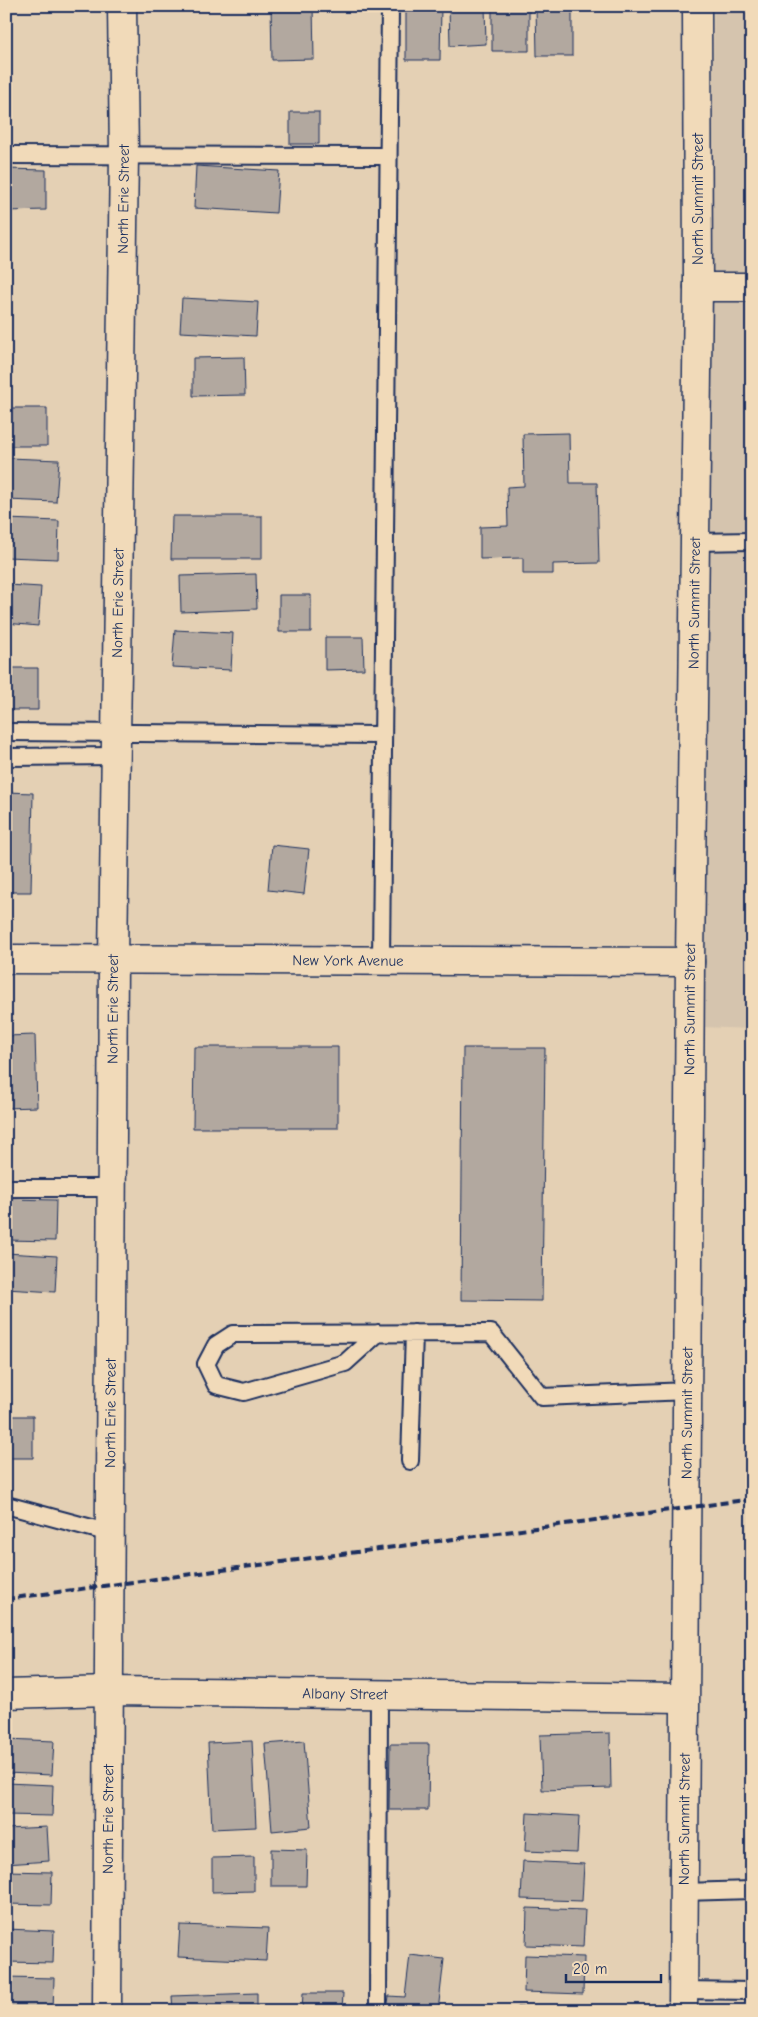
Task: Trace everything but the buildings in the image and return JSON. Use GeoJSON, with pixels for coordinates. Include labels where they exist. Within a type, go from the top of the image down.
{"type":"FeatureCollection","features":[{"type":"Feature","properties":{"kind":"street","name":"North Erie Street"},"geometry":{"type":"LineString","coordinates":[[107,2011],[113,960],[124,155],[122,6]]}},
{"type":"Feature","properties":{"kind":"street","name":"North Summit Street"},"geometry":{"type":"LineString","coordinates":[[683,2001],[690,962],[698,287],[697,6]]}},
{"type":"Feature","properties":{"kind":"street"},"geometry":{"type":"LineString","coordinates":[[698,287],[752,287]]}},
{"type":"Feature","properties":{"kind":"street","name":"New York Avenue"},"geometry":{"type":"LineString","coordinates":[[6,959],[690,962]]}},
{"type":"Feature","properties":{"kind":"street","name":"Albany Street"},"geometry":{"type":"LineString","coordinates":[[6,1694],[109,1691],[684,1698]]}},
{"type":"Feature","properties":{"kind":"lane"},"geometry":{"type":"LineString","coordinates":[[381,961],[390,6]]}},
{"type":"Feature","properties":{"kind":"lane"},"geometry":{"type":"LineString","coordinates":[[6,155],[388,156]]}},
{"type":"Feature","properties":{"kind":"lane"},"geometry":{"type":"LineString","coordinates":[[695,542],[752,541]]}},
{"type":"Feature","properties":{"kind":"lane"},"geometry":{"type":"LineString","coordinates":[[6,732],[116,744]]}},
{"type":"Feature","properties":{"kind":"lane"},"geometry":{"type":"LineString","coordinates":[[6,757],[116,744],[383,735]]}},
{"type":"Feature","properties":{"kind":"lane"},"geometry":{"type":"LineString","coordinates":[[6,1188],[112,1188]]}},
{"type":"Feature","properties":{"kind":"lane"},"geometry":{"type":"LineString","coordinates":[[410,1461],[414,1333]]}},
{"type":"Feature","properties":{"kind":"lane"},"geometry":{"type":"LineString","coordinates":[[378,1334],[345,1363],[244,1392],[216,1385],[206,1364],[216,1345],[233,1334],[491,1333],[542,1397],[688,1391]]}},
{"type":"Feature","properties":{"kind":"lane"},"geometry":{"type":"LineString","coordinates":[[6,1505],[110,1533]]}},
{"type":"Feature","properties":{"kind":"lane"},"geometry":{"type":"LineString","coordinates":[[378,2011],[379,1694]]}},
{"type":"Feature","properties":{"kind":"lane"},"geometry":{"type":"LineString","coordinates":[[683,1892],[752,1890]]}},
{"type":"Feature","properties":{"kind":"lane"},"geometry":{"type":"LineString","coordinates":[[683,2001],[752,1991]]}},
{"type":"Feature","properties":{"kind":"shaded area"},"geometry":{"type":"Polygon","coordinates":[[[714,6],[752,6],[752,1029],[702,1027],[714,6]]]}},
{"type":"Feature","properties":{"kind":"railway"},"geometry":{"type":"LineString","coordinates":[[6,1599],[752,1499]]}}]}
